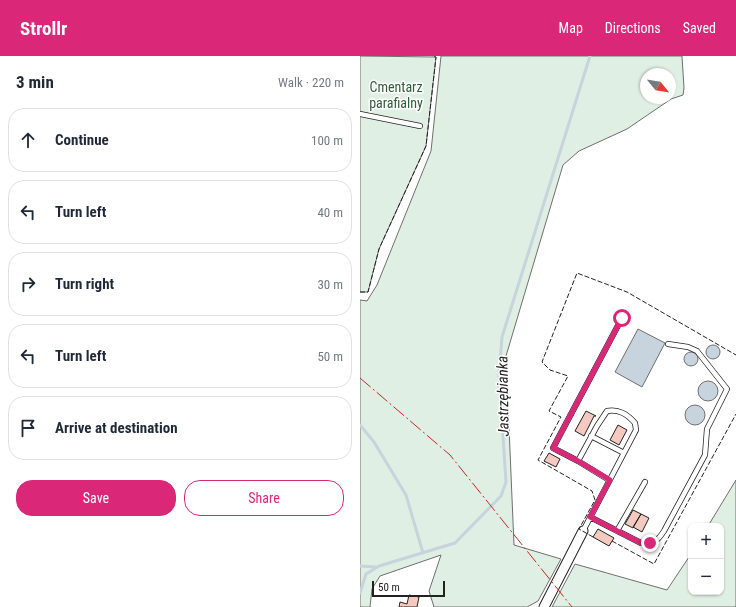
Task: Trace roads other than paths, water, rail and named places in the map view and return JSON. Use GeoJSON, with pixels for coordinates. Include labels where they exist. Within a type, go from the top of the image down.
{"type":"FeatureCollection","features":[{"type":"Feature","properties":{"kind":"street"},"geometry":{"type":"LineString","coordinates":[[544,607],[583,531]]}},
{"type":"Feature","properties":{"kind":"lane"},"geometry":{"type":"LineString","coordinates":[[360,114],[420,126]]}},
{"type":"Feature","properties":{"kind":"lane"},"geometry":{"type":"LineString","coordinates":[[610,480],[553,448],[622,318]]}},
{"type":"Feature","properties":{"kind":"lane"},"geometry":{"type":"LineString","coordinates":[[590,517],[641,543],[650,543],[658,540],[705,455],[707,429],[727,389],[697,351],[688,347],[668,344]]}},
{"type":"Feature","properties":{"kind":"lane"},"geometry":{"type":"LineString","coordinates":[[578,461],[607,410],[615,409],[629,416],[635,423],[636,430],[583,531]]}},
{"type":"Feature","properties":{"kind":"lane"},"geometry":{"type":"LineString","coordinates":[[592,436],[624,453]]}},
{"type":"Feature","properties":{"kind":"lane"},"geometry":{"type":"LineString","coordinates":[[617,531],[645,482]]}},
{"type":"Feature","properties":{"kind":"waterway","name":"Jastrzębianka"},"geometry":{"type":"LineString","coordinates":[[360,593],[366,574],[379,566],[455,543],[501,496],[506,482],[499,375],[502,337],[590,56]]}},
{"type":"Feature","properties":{"kind":"waterway"},"geometry":{"type":"LineString","coordinates":[[360,425],[374,442],[406,495],[423,553]]}},
{"type":"Feature","properties":{"kind":"waterway"},"geometry":{"type":"LineString","coordinates":[[360,566],[376,567]]}},
{"type":"Feature","properties":{"kind":"park label","name":"Cmentarz parafialny"},"geometry":{"type":"Point","coordinates":[396,96]}}]}
